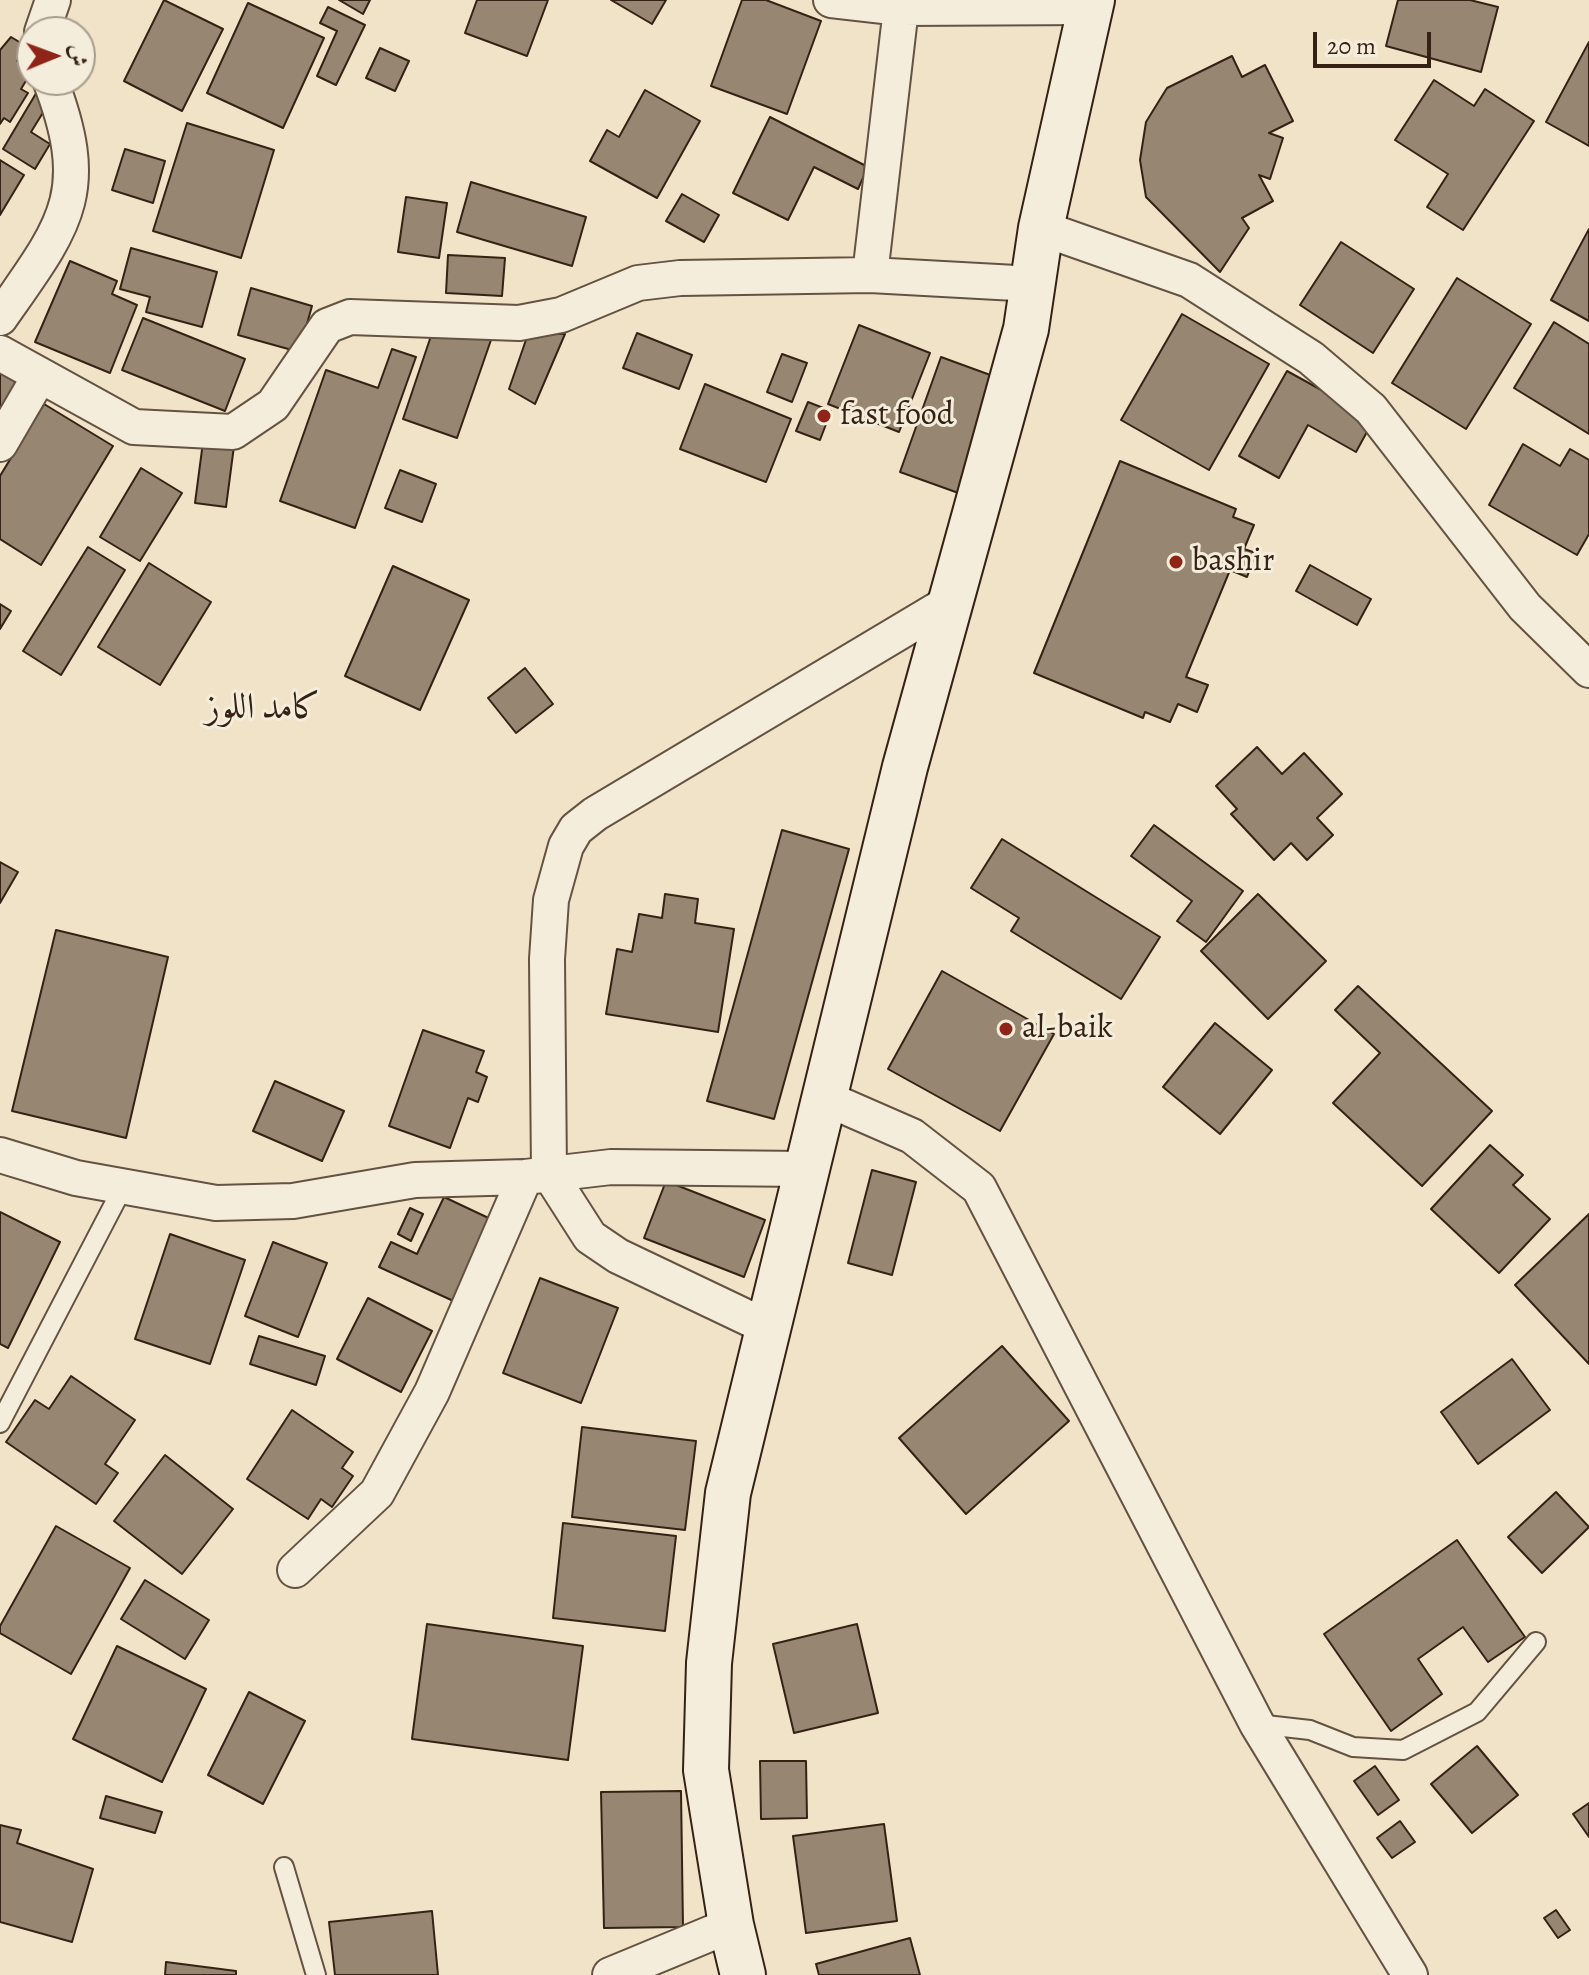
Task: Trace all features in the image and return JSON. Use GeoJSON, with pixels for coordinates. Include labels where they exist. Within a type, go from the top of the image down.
{"type":"FeatureCollection","features":[{"type":"Feature","properties":{"kind":"main road"},"geometry":{"type":"LineString","coordinates":[[743,1975],[731,1925],[706,1770],[709,1663],[728,1493],[905,767],[1026,329],[1041,228],[1092,4]]}},
{"type":"Feature","properties":{"kind":"street"},"geometry":{"type":"LineString","coordinates":[[831,0],[901,8],[1092,4]]}},
{"type":"Feature","properties":{"kind":"street"},"geometry":{"type":"LineString","coordinates":[[870,275],[901,8]]}},
{"type":"Feature","properties":{"kind":"street"},"geometry":{"type":"LineString","coordinates":[[0,318],[47,251],[62,220],[71,188],[67,125],[56,96]]}},
{"type":"Feature","properties":{"kind":"street"},"geometry":{"type":"LineString","coordinates":[[1041,228],[1189,280],[1311,358],[1371,409],[1525,607],[1589,670]]}},
{"type":"Feature","properties":{"kind":"street"},"geometry":{"type":"LineString","coordinates":[[0,353],[134,427],[233,432],[273,405],[327,326],[350,317],[519,323],[561,315],[638,283],[680,278],[870,275],[1034,284]]}},
{"type":"Feature","properties":{"kind":"street"},"geometry":{"type":"LineString","coordinates":[[0,444],[39,377]]}},
{"type":"Feature","properties":{"kind":"street"},"geometry":{"type":"LineString","coordinates":[[295,1570],[377,1493],[432,1392],[537,1175],[551,900],[566,846],[576,829],[638,786],[728,736],[950,602]]}},
{"type":"Feature","properties":{"kind":"street"},"geometry":{"type":"LineString","coordinates":[[825,1098],[912,1136],[979,1188],[1257,1724],[1410,1975]]}},
{"type":"Feature","properties":{"kind":"street"},"geometry":{"type":"LineString","coordinates":[[0,1155],[76,1178],[216,1203],[278,1201],[415,1180],[537,1175],[611,1167],[805,1169]]}},
{"type":"Feature","properties":{"kind":"street"},"geometry":{"type":"LineString","coordinates":[[537,1175],[590,1237],[618,1256],[767,1327]]}},
{"type":"Feature","properties":{"kind":"street"},"geometry":{"type":"LineString","coordinates":[[610,1975],[731,1925]]}},
{"type":"Feature","properties":{"kind":"lane"},"geometry":{"type":"LineString","coordinates":[[0,1423],[123,1187]]}},
{"type":"Feature","properties":{"kind":"lane"},"geometry":{"type":"LineString","coordinates":[[1257,1724],[1310,1730],[1353,1747],[1403,1750],[1477,1712],[1536,1642]]}},
{"type":"Feature","properties":{"kind":"lane"},"geometry":{"type":"LineString","coordinates":[[284,1867],[316,1975]]}},
{"type":"Feature","properties":{"kind":"building"},"geometry":{"type":"Polygon","coordinates":[[[164,0],[223,29],[182,111],[124,81],[164,0]]]}},
{"type":"Feature","properties":{"kind":"building"},"geometry":{"type":"Polygon","coordinates":[[[339,0],[370,0],[363,14],[339,0]]]}},
{"type":"Feature","properties":{"kind":"building"},"geometry":{"type":"Polygon","coordinates":[[[477,0],[548,0],[527,56],[465,33],[477,0]]]}},
{"type":"Feature","properties":{"kind":"building"},"geometry":{"type":"Polygon","coordinates":[[[611,0],[666,0],[652,24],[611,0]]]}},
{"type":"Feature","properties":{"kind":"building"},"geometry":{"type":"Polygon","coordinates":[[[742,0],[766,0],[821,21],[787,114],[711,86],[742,0]]]}},
{"type":"Feature","properties":{"kind":"building"},"geometry":{"type":"Polygon","coordinates":[[[1398,0],[1470,0],[1498,7],[1481,72],[1386,46],[1398,0]]]}},
{"type":"Feature","properties":{"kind":"building"},"geometry":{"type":"Polygon","coordinates":[[[248,3],[324,38],[283,128],[207,93],[248,3]]]}},
{"type":"Feature","properties":{"kind":"building"},"geometry":{"type":"Polygon","coordinates":[[[328,7],[365,25],[336,85],[317,76],[337,31],[320,23],[328,7]]]}},
{"type":"Feature","properties":{"kind":"building"},"geometry":{"type":"Polygon","coordinates":[[[11,37],[16,40],[16,96],[26,96],[10,122],[4,118],[0,124],[0,50],[11,37]]]}},
{"type":"Feature","properties":{"kind":"building"},"geometry":{"type":"Polygon","coordinates":[[[1589,42],[1589,146],[1546,122],[1589,42]]]}},
{"type":"Feature","properties":{"kind":"building"},"geometry":{"type":"Polygon","coordinates":[[[380,48],[409,61],[395,91],[366,78],[380,48]]]}},
{"type":"Feature","properties":{"kind":"building"},"geometry":{"type":"Polygon","coordinates":[[[1232,56],[1242,77],[1265,65],[1293,121],[1269,133],[1283,138],[1270,179],[1259,175],[1273,201],[1242,218],[1249,228],[1220,272],[1146,197],[1140,160],[1146,122],[1167,88],[1232,56]]]}},
{"type":"Feature","properties":{"kind":"building"},"geometry":{"type":"Polygon","coordinates":[[[1434,80],[1474,106],[1485,89],[1534,121],[1463,230],[1427,207],[1448,174],[1395,140],[1434,80]]]}},
{"type":"Feature","properties":{"kind":"building"},"geometry":{"type":"Polygon","coordinates":[[[645,90],[700,121],[657,198],[590,161],[607,130],[619,137],[645,90]]]}},
{"type":"Feature","properties":{"kind":"building"},"geometry":{"type":"Polygon","coordinates":[[[34,96],[52,98],[31,132],[50,144],[35,169],[3,149],[34,96]]]}},
{"type":"Feature","properties":{"kind":"building"},"geometry":{"type":"Polygon","coordinates":[[[770,117],[868,167],[858,189],[814,167],[788,220],[733,193],[770,117]]]}},
{"type":"Feature","properties":{"kind":"building"},"geometry":{"type":"Polygon","coordinates":[[[187,123],[274,150],[241,258],[153,231],[187,123]]]}},
{"type":"Feature","properties":{"kind":"building"},"geometry":{"type":"Polygon","coordinates":[[[125,149],[165,161],[153,203],[112,190],[125,149]]]}},
{"type":"Feature","properties":{"kind":"building"},"geometry":{"type":"Polygon","coordinates":[[[0,160],[24,175],[0,215],[0,160]]]}},
{"type":"Feature","properties":{"kind":"building"},"geometry":{"type":"Polygon","coordinates":[[[471,182],[586,217],[572,266],[457,232],[471,182]]]}},
{"type":"Feature","properties":{"kind":"building"},"geometry":{"type":"Polygon","coordinates":[[[682,194],[719,215],[704,242],[666,221],[682,194]]]}},
{"type":"Feature","properties":{"kind":"building"},"geometry":{"type":"Polygon","coordinates":[[[406,197],[447,203],[439,258],[398,252],[406,197]]]}},
{"type":"Feature","properties":{"kind":"building"},"geometry":{"type":"Polygon","coordinates":[[[1589,229],[1589,321],[1551,300],[1589,229]]]}},
{"type":"Feature","properties":{"kind":"building"},"geometry":{"type":"Polygon","coordinates":[[[1341,242],[1414,289],[1373,353],[1300,305],[1341,242]]]}},
{"type":"Feature","properties":{"kind":"building"},"geometry":{"type":"Polygon","coordinates":[[[131,248],[217,272],[202,327],[146,312],[150,297],[120,289],[131,248]]]}},
{"type":"Feature","properties":{"kind":"building"},"geometry":{"type":"Polygon","coordinates":[[[448,255],[505,258],[502,296],[446,293],[448,255]]]}},
{"type":"Feature","properties":{"kind":"building"},"geometry":{"type":"Polygon","coordinates":[[[70,261],[117,281],[112,294],[137,305],[110,373],[35,342],[70,261]]]}},
{"type":"Feature","properties":{"kind":"building"},"geometry":{"type":"Polygon","coordinates":[[[1457,278],[1531,324],[1466,429],[1392,383],[1457,278]]]}},
{"type":"Feature","properties":{"kind":"building"},"geometry":{"type":"Polygon","coordinates":[[[251,288],[312,306],[299,352],[238,335],[251,288]]]}},
{"type":"Feature","properties":{"kind":"building"},"geometry":{"type":"Polygon","coordinates":[[[1182,314],[1269,364],[1209,470],[1121,420],[1182,314]]]}},
{"type":"Feature","properties":{"kind":"building"},"geometry":{"type":"Polygon","coordinates":[[[143,318],[245,359],[225,411],[122,370],[143,318]]]}},
{"type":"Feature","properties":{"kind":"building"},"geometry":{"type":"Polygon","coordinates":[[[436,321],[491,340],[457,438],[403,419],[436,321]]]}},
{"type":"Feature","properties":{"kind":"building"},"geometry":{"type":"Polygon","coordinates":[[[1554,322],[1589,344],[1589,434],[1514,388],[1554,322]]]}},
{"type":"Feature","properties":{"kind":"building"},"geometry":{"type":"Polygon","coordinates":[[[859,325],[930,353],[899,432],[828,404],[859,325]]]}},
{"type":"Feature","properties":{"kind":"building"},"geometry":{"type":"Polygon","coordinates":[[[637,333],[692,355],[679,389],[623,368],[637,333]]]}},
{"type":"Feature","properties":{"kind":"building"},"geometry":{"type":"Polygon","coordinates":[[[528,334],[565,334],[535,404],[509,389],[528,334]]]}},
{"type":"Feature","properties":{"kind":"building"},"geometry":{"type":"Polygon","coordinates":[[[392,349],[416,357],[355,528],[280,501],[326,370],[378,388],[392,349]]]}},
{"type":"Feature","properties":{"kind":"building"},"geometry":{"type":"Polygon","coordinates":[[[782,354],[807,363],[792,402],[767,392],[782,354]]]}},
{"type":"Feature","properties":{"kind":"building"},"geometry":{"type":"Polygon","coordinates":[[[941,357],[1004,380],[964,495],[900,472],[941,357]]]}},
{"type":"Feature","properties":{"kind":"building"},"geometry":{"type":"Polygon","coordinates":[[[0,368],[28,385],[0,429],[0,368]]]}},
{"type":"Feature","properties":{"kind":"building"},"geometry":{"type":"Polygon","coordinates":[[[1287,371],[1374,419],[1356,452],[1308,425],[1279,478],[1239,456],[1287,371]]]}},
{"type":"Feature","properties":{"kind":"building"},"geometry":{"type":"Polygon","coordinates":[[[705,384],[791,419],[766,482],[680,449],[705,384]]]}},
{"type":"Feature","properties":{"kind":"building"},"geometry":{"type":"Polygon","coordinates":[[[808,402],[831,411],[820,440],[796,431],[808,402]]]}},
{"type":"Feature","properties":{"kind":"building"},"geometry":{"type":"Polygon","coordinates":[[[44,404],[113,446],[41,565],[0,539],[0,476],[44,404]]]}},
{"type":"Feature","properties":{"kind":"building"},"geometry":{"type":"Polygon","coordinates":[[[203,442],[234,446],[226,507],[195,503],[203,442]]]}},
{"type":"Feature","properties":{"kind":"building"},"geometry":{"type":"Polygon","coordinates":[[[1523,444],[1560,466],[1570,449],[1589,460],[1589,534],[1577,555],[1489,505],[1523,444]]]}},
{"type":"Feature","properties":{"kind":"building"},"geometry":{"type":"Polygon","coordinates":[[[1120,461],[1236,509],[1233,517],[1254,525],[1244,549],[1256,553],[1247,577],[1230,570],[1186,677],[1208,685],[1197,712],[1178,704],[1170,722],[1145,712],[1143,718],[1034,673],[1120,461]]]}},
{"type":"Feature","properties":{"kind":"building"},"geometry":{"type":"Polygon","coordinates":[[[141,468],[182,493],[140,561],[100,537],[141,468]]]}},
{"type":"Feature","properties":{"kind":"building"},"geometry":{"type":"Polygon","coordinates":[[[400,470],[436,484],[422,522],[385,508],[400,470]]]}},
{"type":"Feature","properties":{"kind":"building"},"geometry":{"type":"Polygon","coordinates":[[[88,547],[125,570],[61,675],[23,651],[88,547]]]}},
{"type":"Feature","properties":{"kind":"building"},"geometry":{"type":"Polygon","coordinates":[[[149,563],[211,602],[160,685],[98,647],[149,563]]]}},
{"type":"Feature","properties":{"kind":"building"},"geometry":{"type":"Polygon","coordinates":[[[1310,565],[1371,599],[1357,625],[1296,591],[1310,565]]]}},
{"type":"Feature","properties":{"kind":"building"},"geometry":{"type":"Polygon","coordinates":[[[393,566],[469,600],[420,710],[345,676],[393,566]]]}},
{"type":"Feature","properties":{"kind":"building"},"geometry":{"type":"Polygon","coordinates":[[[0,604],[11,611],[0,629],[0,604]]]}},
{"type":"Feature","properties":{"kind":"building"},"geometry":{"type":"Polygon","coordinates":[[[525,668],[553,704],[516,733],[488,698],[525,668]]]}},
{"type":"Feature","properties":{"kind":"building"},"geometry":{"type":"Polygon","coordinates":[[[1257,747],[1282,774],[1304,753],[1342,794],[1317,818],[1333,835],[1307,860],[1291,843],[1274,860],[1231,814],[1237,809],[1216,786],[1257,747]]]}},
{"type":"Feature","properties":{"kind":"building"},"geometry":{"type":"Polygon","coordinates":[[[1154,825],[1243,891],[1206,942],[1177,921],[1192,901],[1131,856],[1154,825]]]}},
{"type":"Feature","properties":{"kind":"building"},"geometry":{"type":"Polygon","coordinates":[[[782,830],[849,849],[774,1119],[707,1101],[782,830]]]}},
{"type":"Feature","properties":{"kind":"building"},"geometry":{"type":"Polygon","coordinates":[[[1002,839],[1160,937],[1121,999],[1011,931],[1019,918],[971,888],[1002,839]]]}},
{"type":"Feature","properties":{"kind":"building"},"geometry":{"type":"Polygon","coordinates":[[[0,862],[18,872],[0,903],[0,862]]]}},
{"type":"Feature","properties":{"kind":"building"},"geometry":{"type":"Polygon","coordinates":[[[665,894],[698,899],[695,923],[734,929],[718,1032],[606,1014],[617,949],[632,952],[639,914],[662,918],[665,894]]]}},
{"type":"Feature","properties":{"kind":"building"},"geometry":{"type":"Polygon","coordinates":[[[1258,894],[1326,961],[1268,1019],[1201,951],[1258,894]]]}},
{"type":"Feature","properties":{"kind":"building"},"geometry":{"type":"Polygon","coordinates":[[[56,930],[168,957],[126,1138],[12,1111],[56,930]]]}},
{"type":"Feature","properties":{"kind":"building"},"geometry":{"type":"Polygon","coordinates":[[[942,971],[1054,1034],[1000,1131],[888,1069],[942,971]]]}},
{"type":"Feature","properties":{"kind":"building"},"geometry":{"type":"Polygon","coordinates":[[[1358,986],[1492,1111],[1422,1186],[1333,1103],[1380,1053],[1335,1010],[1358,986]]]}},
{"type":"Feature","properties":{"kind":"building"},"geometry":{"type":"Polygon","coordinates":[[[1215,1023],[1272,1070],[1220,1134],[1163,1087],[1215,1023]]]}},
{"type":"Feature","properties":{"kind":"building"},"geometry":{"type":"Polygon","coordinates":[[[423,1030],[484,1051],[476,1072],[487,1077],[478,1102],[468,1098],[450,1148],[389,1126],[423,1030]]]}},
{"type":"Feature","properties":{"kind":"building"},"geometry":{"type":"Polygon","coordinates":[[[275,1081],[344,1111],[322,1161],[253,1131],[275,1081]]]}},
{"type":"Feature","properties":{"kind":"building"},"geometry":{"type":"Polygon","coordinates":[[[1490,1145],[1523,1175],[1513,1185],[1550,1219],[1499,1273],[1431,1209],[1490,1145]]]}},
{"type":"Feature","properties":{"kind":"building"},"geometry":{"type":"Polygon","coordinates":[[[872,1170],[916,1182],[892,1275],[848,1263],[872,1170]]]}},
{"type":"Feature","properties":{"kind":"building"},"geometry":{"type":"Polygon","coordinates":[[[666,1181],[765,1220],[744,1277],[644,1238],[666,1181]]]}},
{"type":"Feature","properties":{"kind":"building"},"geometry":{"type":"Polygon","coordinates":[[[444,1197],[497,1222],[460,1304],[379,1267],[391,1242],[417,1254],[444,1197]]]}},
{"type":"Feature","properties":{"kind":"building"},"geometry":{"type":"Polygon","coordinates":[[[410,1208],[423,1214],[411,1241],[398,1234],[410,1208]]]}},
{"type":"Feature","properties":{"kind":"building"},"geometry":{"type":"Polygon","coordinates":[[[0,1212],[60,1242],[8,1348],[0,1344],[0,1212]]]}},
{"type":"Feature","properties":{"kind":"building"},"geometry":{"type":"Polygon","coordinates":[[[1589,1214],[1589,1364],[1515,1285],[1589,1214]]]}},
{"type":"Feature","properties":{"kind":"building"},"geometry":{"type":"Polygon","coordinates":[[[170,1234],[245,1260],[210,1364],[135,1339],[170,1234]]]}},
{"type":"Feature","properties":{"kind":"building"},"geometry":{"type":"Polygon","coordinates":[[[273,1242],[327,1263],[298,1337],[245,1316],[273,1242]]]}},
{"type":"Feature","properties":{"kind":"building"},"geometry":{"type":"Polygon","coordinates":[[[540,1278],[618,1308],[581,1403],[503,1373],[540,1278]]]}},
{"type":"Feature","properties":{"kind":"building"},"geometry":{"type":"Polygon","coordinates":[[[368,1298],[432,1331],[401,1392],[337,1359],[368,1298]]]}},
{"type":"Feature","properties":{"kind":"building"},"geometry":{"type":"Polygon","coordinates":[[[259,1336],[325,1356],[316,1385],[250,1364],[259,1336]]]}},
{"type":"Feature","properties":{"kind":"building"},"geometry":{"type":"Polygon","coordinates":[[[1002,1346],[1069,1421],[966,1514],[899,1438],[1002,1346]]]}},
{"type":"Feature","properties":{"kind":"building"},"geometry":{"type":"Polygon","coordinates":[[[1512,1359],[1550,1410],[1478,1464],[1441,1412],[1512,1359]]]}},
{"type":"Feature","properties":{"kind":"building"},"geometry":{"type":"Polygon","coordinates":[[[71,1376],[135,1420],[105,1464],[118,1473],[96,1504],[6,1442],[35,1400],[49,1409],[71,1376]]]}},
{"type":"Feature","properties":{"kind":"building"},"geometry":{"type":"Polygon","coordinates":[[[292,1410],[353,1452],[342,1468],[353,1476],[332,1507],[321,1499],[308,1519],[247,1479],[292,1410]]]}},
{"type":"Feature","properties":{"kind":"building"},"geometry":{"type":"Polygon","coordinates":[[[582,1427],[696,1441],[685,1530],[572,1517],[582,1427]]]}},
{"type":"Feature","properties":{"kind":"building"},"geometry":{"type":"Polygon","coordinates":[[[165,1455],[233,1509],[182,1574],[114,1521],[165,1455]]]}},
{"type":"Feature","properties":{"kind":"building"},"geometry":{"type":"Polygon","coordinates":[[[1556,1492],[1589,1527],[1542,1573],[1508,1537],[1556,1492]]]}},
{"type":"Feature","properties":{"kind":"building"},"geometry":{"type":"Polygon","coordinates":[[[563,1523],[676,1536],[665,1631],[553,1618],[563,1523]]]}},
{"type":"Feature","properties":{"kind":"building"},"geometry":{"type":"Polygon","coordinates":[[[56,1526],[130,1568],[71,1674],[0,1633],[0,1626],[56,1526]]]}},
{"type":"Feature","properties":{"kind":"building"},"geometry":{"type":"Polygon","coordinates":[[[1457,1540],[1525,1637],[1488,1662],[1463,1627],[1418,1659],[1442,1694],[1391,1731],[1324,1634],[1457,1540]]]}},
{"type":"Feature","properties":{"kind":"building"},"geometry":{"type":"Polygon","coordinates":[[[145,1580],[209,1620],[185,1659],[121,1619],[145,1580]]]}},
{"type":"Feature","properties":{"kind":"building"},"geometry":{"type":"Polygon","coordinates":[[[427,1624],[583,1646],[568,1760],[412,1739],[427,1624]]]}},
{"type":"Feature","properties":{"kind":"building"},"geometry":{"type":"Polygon","coordinates":[[[857,1624],[878,1713],[794,1733],[773,1644],[857,1624]]]}},
{"type":"Feature","properties":{"kind":"building"},"geometry":{"type":"Polygon","coordinates":[[[117,1646],[206,1689],[162,1782],[73,1739],[117,1646]]]}},
{"type":"Feature","properties":{"kind":"building"},"geometry":{"type":"Polygon","coordinates":[[[249,1692],[305,1721],[263,1804],[208,1775],[249,1692]]]}},
{"type":"Feature","properties":{"kind":"building"},"geometry":{"type":"Polygon","coordinates":[[[1477,1746],[1518,1795],[1472,1833],[1431,1784],[1477,1746]]]}},
{"type":"Feature","properties":{"kind":"building"},"geometry":{"type":"Polygon","coordinates":[[[760,1761],[806,1761],[807,1818],[761,1819],[760,1761]]]}},
{"type":"Feature","properties":{"kind":"building"},"geometry":{"type":"Polygon","coordinates":[[[1375,1766],[1399,1800],[1378,1815],[1354,1781],[1375,1766]]]}},
{"type":"Feature","properties":{"kind":"building"},"geometry":{"type":"Polygon","coordinates":[[[681,1791],[683,1927],[604,1928],[601,1792],[681,1791]]]}},
{"type":"Feature","properties":{"kind":"building"},"geometry":{"type":"Polygon","coordinates":[[[106,1796],[162,1812],[155,1833],[100,1818],[106,1796]]]}},
{"type":"Feature","properties":{"kind":"building"},"geometry":{"type":"Polygon","coordinates":[[[1589,1803],[1589,1837],[1573,1814],[1589,1803]]]}},
{"type":"Feature","properties":{"kind":"building"},"geometry":{"type":"Polygon","coordinates":[[[1400,1821],[1415,1842],[1392,1858],[1377,1838],[1400,1821]]]}},
{"type":"Feature","properties":{"kind":"building"},"geometry":{"type":"Polygon","coordinates":[[[884,1824],[897,1921],[806,1933],[793,1836],[884,1824]]]}},
{"type":"Feature","properties":{"kind":"building"},"geometry":{"type":"Polygon","coordinates":[[[0,1825],[21,1830],[17,1843],[93,1869],[72,1942],[0,1922],[0,1825]]]}},
{"type":"Feature","properties":{"kind":"building"},"geometry":{"type":"Polygon","coordinates":[[[1556,1910],[1570,1930],[1558,1938],[1544,1918],[1556,1910]]]}},
{"type":"Feature","properties":{"kind":"building"},"geometry":{"type":"Polygon","coordinates":[[[432,1911],[438,1975],[335,1975],[329,1922],[432,1911]]]}},
{"type":"Feature","properties":{"kind":"building"},"geometry":{"type":"Polygon","coordinates":[[[910,1938],[920,1975],[819,1975],[816,1964],[910,1938]]]}},
{"type":"Feature","properties":{"kind":"building"},"geometry":{"type":"Polygon","coordinates":[[[166,1962],[236,1971],[236,1975],[165,1975],[166,1962]]]}},
{"type":"Feature","properties":{"kind":"place","name":"fast food"},"geometry":{"type":"Point","coordinates":[824,416]}},
{"type":"Feature","properties":{"kind":"place","name":"bashir"},"geometry":{"type":"Point","coordinates":[1176,562]}},
{"type":"Feature","properties":{"kind":"place","name":"al-baik"},"geometry":{"type":"Point","coordinates":[1006,1029]}},
{"type":"Feature","properties":{"kind":"district","name":"كامد اللوز"},"geometry":{"type":"Point","coordinates":[263,709]}}]}
